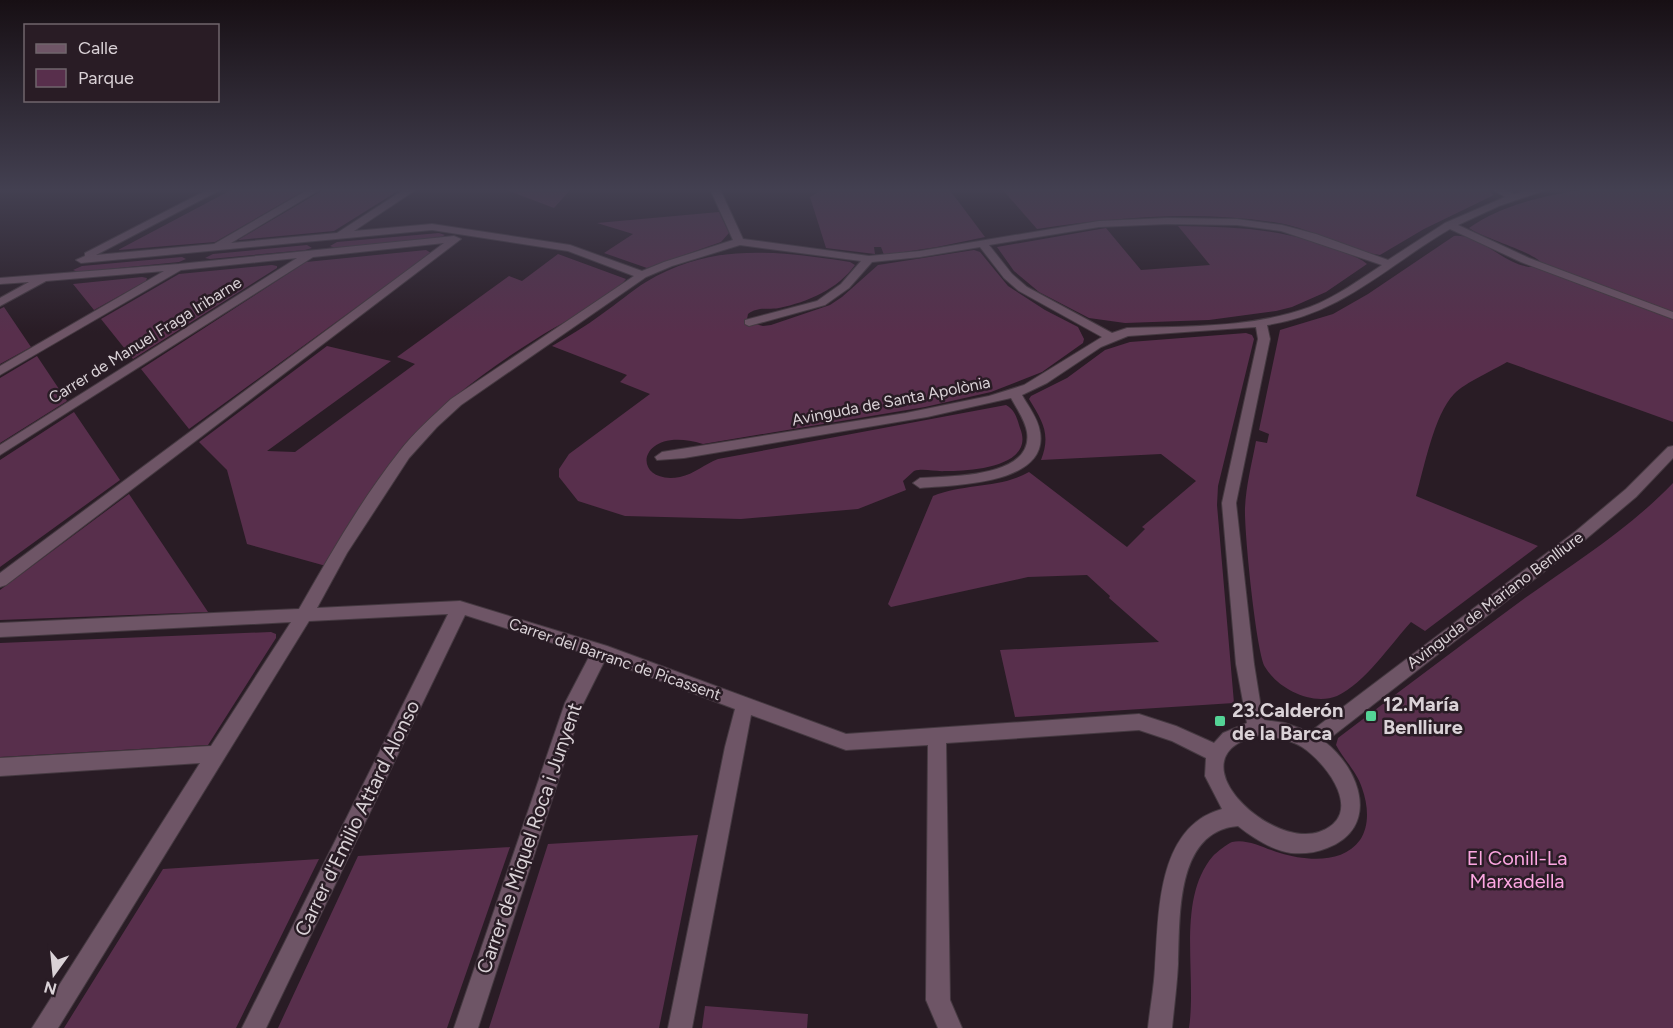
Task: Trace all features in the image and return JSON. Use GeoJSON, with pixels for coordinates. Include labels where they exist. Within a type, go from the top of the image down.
{"type":"FeatureCollection","features":[{"type":"Feature","properties":{"kind":"street"},"geometry":{"type":"LineString","coordinates":[[0,303],[125,237]]}},
{"type":"Feature","properties":{"kind":"street"},"geometry":{"type":"LineString","coordinates":[[0,370],[232,237]]}},
{"type":"Feature","properties":{"kind":"street"},"geometry":{"type":"LineString","coordinates":[[81,260],[337,237]]}},
{"type":"Feature","properties":{"kind":"street","name":"Carrer de Manuel Fraga Iribarne"},"geometry":{"type":"LineString","coordinates":[[0,451],[337,237]]}},
{"type":"Feature","properties":{"kind":"street"},"geometry":{"type":"LineString","coordinates":[[494,237],[570,248],[642,275]]}},
{"type":"Feature","properties":{"kind":"street"},"geometry":{"type":"LineString","coordinates":[[737,237],[739,242]]}},
{"type":"Feature","properties":{"kind":"street"},"geometry":{"type":"LineString","coordinates":[[44,1028],[303,617],[341,550],[404,455],[456,402],[642,275],[668,264],[739,242],[869,259],[920,254],[1019,237]]}},
{"type":"Feature","properties":{"kind":"street"},"geometry":{"type":"LineString","coordinates":[[1315,237],[1390,264]]}},
{"type":"Feature","properties":{"kind":"street","name":"Avinguda de Santa Apolònia"},"geometry":{"type":"LineString","coordinates":[[662,457],[940,411],[1014,393],[1049,378],[1109,336],[1127,332],[1259,323],[1292,317],[1335,299],[1431,237]]}},
{"type":"Feature","properties":{"kind":"street"},"geometry":{"type":"LineString","coordinates":[[1475,237],[1525,260],[1673,316]]}},
{"type":"Feature","properties":{"kind":"street"},"geometry":{"type":"LineString","coordinates":[[0,281],[179,267],[456,239],[544,245]]}},
{"type":"Feature","properties":{"kind":"street"},"geometry":{"type":"LineString","coordinates":[[0,581],[456,239]]}},
{"type":"Feature","properties":{"kind":"street"},"geometry":{"type":"LineString","coordinates":[[982,243],[1008,276],[1023,289],[1109,336]]}},
{"type":"Feature","properties":{"kind":"street"},"geometry":{"type":"LineString","coordinates":[[749,322],[820,303],[845,286],[869,259]]}},
{"type":"Feature","properties":{"kind":"street"},"geometry":{"type":"LineString","coordinates":[[1258,727],[1253,714],[1245,664],[1228,503],[1264,339],[1263,328],[1259,323]]}},
{"type":"Feature","properties":{"kind":"street"},"geometry":{"type":"LineString","coordinates":[[920,483],[992,476],[1014,468],[1026,460],[1033,448],[1034,437],[1032,426],[1014,393]]}},
{"type":"Feature","properties":{"kind":"street","name":"Avinguda de Mariano Benlliure"},"geometry":{"type":"LineString","coordinates":[[1310,742],[1589,528],[1631,494],[1673,450]]}},
{"type":"Feature","properties":{"kind":"street","name":"Carrer del Barranc de Picassent"},"geometry":{"type":"LineString","coordinates":[[0,630],[303,617],[460,607],[601,651],[846,742],[1139,722],[1182,735],[1216,754]]}},
{"type":"Feature","properties":{"kind":"street","name":"Carrer d'Emilio Attard Alonso"},"geometry":{"type":"LineString","coordinates":[[254,1028],[460,607]]}},
{"type":"Feature","properties":{"kind":"street","name":"Carrer de Miquel Roca i Junyent"},"geometry":{"type":"LineString","coordinates":[[466,1028],[574,703],[601,651]]}},
{"type":"Feature","properties":{"kind":"street"},"geometry":{"type":"LineString","coordinates":[[680,1028],[740,718],[747,705]]}},
{"type":"Feature","properties":{"kind":"street"},"geometry":{"type":"LineString","coordinates":[[1258,727],[1275,729],[1310,742],[1329,758],[1343,776],[1351,795],[1351,814],[1343,830],[1328,840],[1307,845],[1284,842],[1260,832],[1239,817],[1226,801],[1217,784],[1214,768],[1216,754],[1225,740],[1239,731],[1258,727]]}},
{"type":"Feature","properties":{"kind":"street"},"geometry":{"type":"LineString","coordinates":[[937,737],[938,1000],[950,1028]]}},
{"type":"Feature","properties":{"kind":"street"},"geometry":{"type":"LineString","coordinates":[[0,767],[217,754]]}},
{"type":"Feature","properties":{"kind":"street"},"geometry":{"type":"LineString","coordinates":[[1160,1028],[1166,977],[1171,890],[1179,863],[1193,838],[1214,820],[1239,817]]}},
{"type":"Feature","properties":{"kind":"green space"},"geometry":{"type":"Polygon","coordinates":[[[143,237],[224,237],[215,242],[118,250],[143,237]]]}},
{"type":"Feature","properties":{"kind":"green space"},"geometry":{"type":"Polygon","coordinates":[[[243,237],[270,237],[238,240],[243,237]]]}},
{"type":"Feature","properties":{"kind":"green space"},"geometry":{"type":"Polygon","coordinates":[[[394,237],[441,237],[335,248],[330,246],[337,242],[394,237]]]}},
{"type":"Feature","properties":{"kind":"green space"},"geometry":{"type":"Polygon","coordinates":[[[628,237],[725,237],[721,242],[647,268],[604,253],[628,237]]]}},
{"type":"Feature","properties":{"kind":"green space"},"geometry":{"type":"Polygon","coordinates":[[[823,237],[985,237],[884,255],[881,247],[874,247],[875,254],[826,248],[823,237]]]}},
{"type":"Feature","properties":{"kind":"green space"},"geometry":{"type":"Polygon","coordinates":[[[1055,237],[1113,237],[1141,270],[1210,265],[1187,237],[1297,237],[1353,256],[1367,264],[1326,292],[1292,307],[1276,311],[1209,320],[1125,323],[1089,318],[1039,292],[1014,271],[997,247],[1055,237]]]}},
{"type":"Feature","properties":{"kind":"green space"},"geometry":{"type":"Polygon","coordinates":[[[1324,237],[1411,237],[1380,255],[1324,237]]]}},
{"type":"Feature","properties":{"kind":"green space"},"geometry":{"type":"Polygon","coordinates":[[[1453,237],[1464,237],[1474,240],[1514,263],[1536,267],[1673,319],[1673,422],[1507,362],[1459,390],[1447,403],[1435,428],[1416,496],[1538,546],[1425,631],[1411,622],[1377,663],[1357,682],[1337,696],[1317,699],[1296,694],[1278,682],[1265,667],[1254,615],[1246,540],[1245,508],[1248,482],[1256,441],[1267,443],[1269,434],[1259,430],[1280,330],[1333,314],[1368,294],[1453,237]]]}},
{"type":"Feature","properties":{"kind":"green space"},"geometry":{"type":"Polygon","coordinates":[[[1487,237],[1673,237],[1673,313],[1541,263],[1530,255],[1487,237]]]}},
{"type":"Feature","properties":{"kind":"green space"},"geometry":{"type":"Polygon","coordinates":[[[307,245],[312,248],[205,258],[213,254],[307,245]]]}},
{"type":"Feature","properties":{"kind":"green space"},"geometry":{"type":"Polygon","coordinates":[[[426,250],[431,253],[189,429],[141,369],[306,262],[426,250]]]}},
{"type":"Feature","properties":{"kind":"green space"},"geometry":{"type":"Polygon","coordinates":[[[974,250],[980,252],[1008,286],[1045,310],[1078,327],[1084,339],[1083,343],[1042,372],[991,392],[925,407],[703,444],[681,440],[664,442],[653,448],[647,456],[647,465],[653,473],[664,477],[680,477],[718,459],[1006,405],[1012,409],[1017,418],[1022,441],[1019,451],[1010,459],[970,470],[914,471],[903,481],[906,490],[858,509],[741,519],[625,516],[578,501],[559,477],[559,469],[569,454],[650,394],[620,382],[627,375],[552,346],[590,323],[646,282],[671,269],[696,260],[721,255],[771,253],[850,262],[855,265],[840,281],[822,293],[801,302],[779,308],[756,310],[748,314],[747,319],[751,323],[763,326],[830,305],[878,265],[974,250]]]}},
{"type":"Feature","properties":{"kind":"green space"},"geometry":{"type":"Polygon","coordinates":[[[558,254],[626,279],[598,302],[502,361],[467,387],[418,430],[403,446],[326,566],[247,544],[227,470],[199,442],[327,346],[391,361],[267,451],[295,452],[415,364],[397,357],[509,276],[522,281],[558,254]]]}},
{"type":"Feature","properties":{"kind":"green space"},"geometry":{"type":"Polygon","coordinates":[[[182,257],[186,259],[179,262],[78,272],[73,270],[82,266],[182,257]]]}},
{"type":"Feature","properties":{"kind":"green space"},"geometry":{"type":"Polygon","coordinates":[[[272,265],[277,268],[133,359],[101,319],[179,274],[272,265]]]}},
{"type":"Feature","properties":{"kind":"green space"},"geometry":{"type":"Polygon","coordinates":[[[147,278],[146,281],[94,310],[73,284],[147,278]]]}},
{"type":"Feature","properties":{"kind":"green space"},"geometry":{"type":"Polygon","coordinates":[[[4,307],[31,347],[0,364],[0,309],[4,307]]]}},
{"type":"Feature","properties":{"kind":"green space"},"geometry":{"type":"Polygon","coordinates":[[[1246,333],[1252,335],[1254,339],[1218,486],[1217,505],[1234,703],[1015,717],[1000,650],[1159,642],[1109,598],[1110,596],[1087,575],[1028,577],[891,607],[888,604],[933,496],[957,489],[994,484],[1029,472],[1127,547],[1145,529],[1142,527],[1196,481],[1161,454],[1041,460],[1045,443],[1044,428],[1029,399],[1067,378],[1105,350],[1130,342],[1246,333]]]}},
{"type":"Feature","properties":{"kind":"green space"},"geometry":{"type":"Polygon","coordinates":[[[37,356],[67,401],[0,443],[0,378],[37,356]]]}},
{"type":"Feature","properties":{"kind":"green space"},"geometry":{"type":"Polygon","coordinates":[[[74,412],[120,480],[0,567],[0,460],[74,412]]]}},
{"type":"Feature","properties":{"kind":"green space","name":"El Conill-La Marxadella"},"geometry":{"type":"Polygon","coordinates":[[[1673,483],[1673,1028],[1189,1028],[1191,915],[1202,874],[1213,856],[1230,843],[1238,841],[1290,856],[1312,859],[1334,857],[1353,848],[1363,834],[1367,821],[1367,808],[1360,782],[1336,745],[1338,738],[1501,615],[1621,530],[1673,483]]]}},
{"type":"Feature","properties":{"kind":"green space"},"geometry":{"type":"Polygon","coordinates":[[[129,494],[208,612],[0,620],[0,590],[129,494]]]}},
{"type":"Feature","properties":{"kind":"green space"},"geometry":{"type":"Polygon","coordinates":[[[271,632],[276,634],[276,638],[208,745],[0,757],[0,643],[271,632]]]}},
{"type":"Feature","properties":{"kind":"green space"},"geometry":{"type":"Polygon","coordinates":[[[698,835],[659,1028],[489,1028],[548,844],[698,835]]]}},
{"type":"Feature","properties":{"kind":"green space"},"geometry":{"type":"Polygon","coordinates":[[[510,847],[447,1028],[278,1028],[358,856],[510,847]]]}},
{"type":"Feature","properties":{"kind":"green space"},"geometry":{"type":"Polygon","coordinates":[[[319,859],[236,1028],[64,1028],[163,869],[319,859]]]}},
{"type":"Feature","properties":{"kind":"green space"},"geometry":{"type":"Polygon","coordinates":[[[705,1006],[808,1014],[807,1028],[702,1028],[705,1006]]]}},
{"type":"Feature","properties":{"kind":"place","name":"12.María Benlliure"},"geometry":{"type":"Point","coordinates":[1371,716]}},
{"type":"Feature","properties":{"kind":"place","name":"23.Calderón de la Barca"},"geometry":{"type":"Point","coordinates":[1220,721]}}]}
